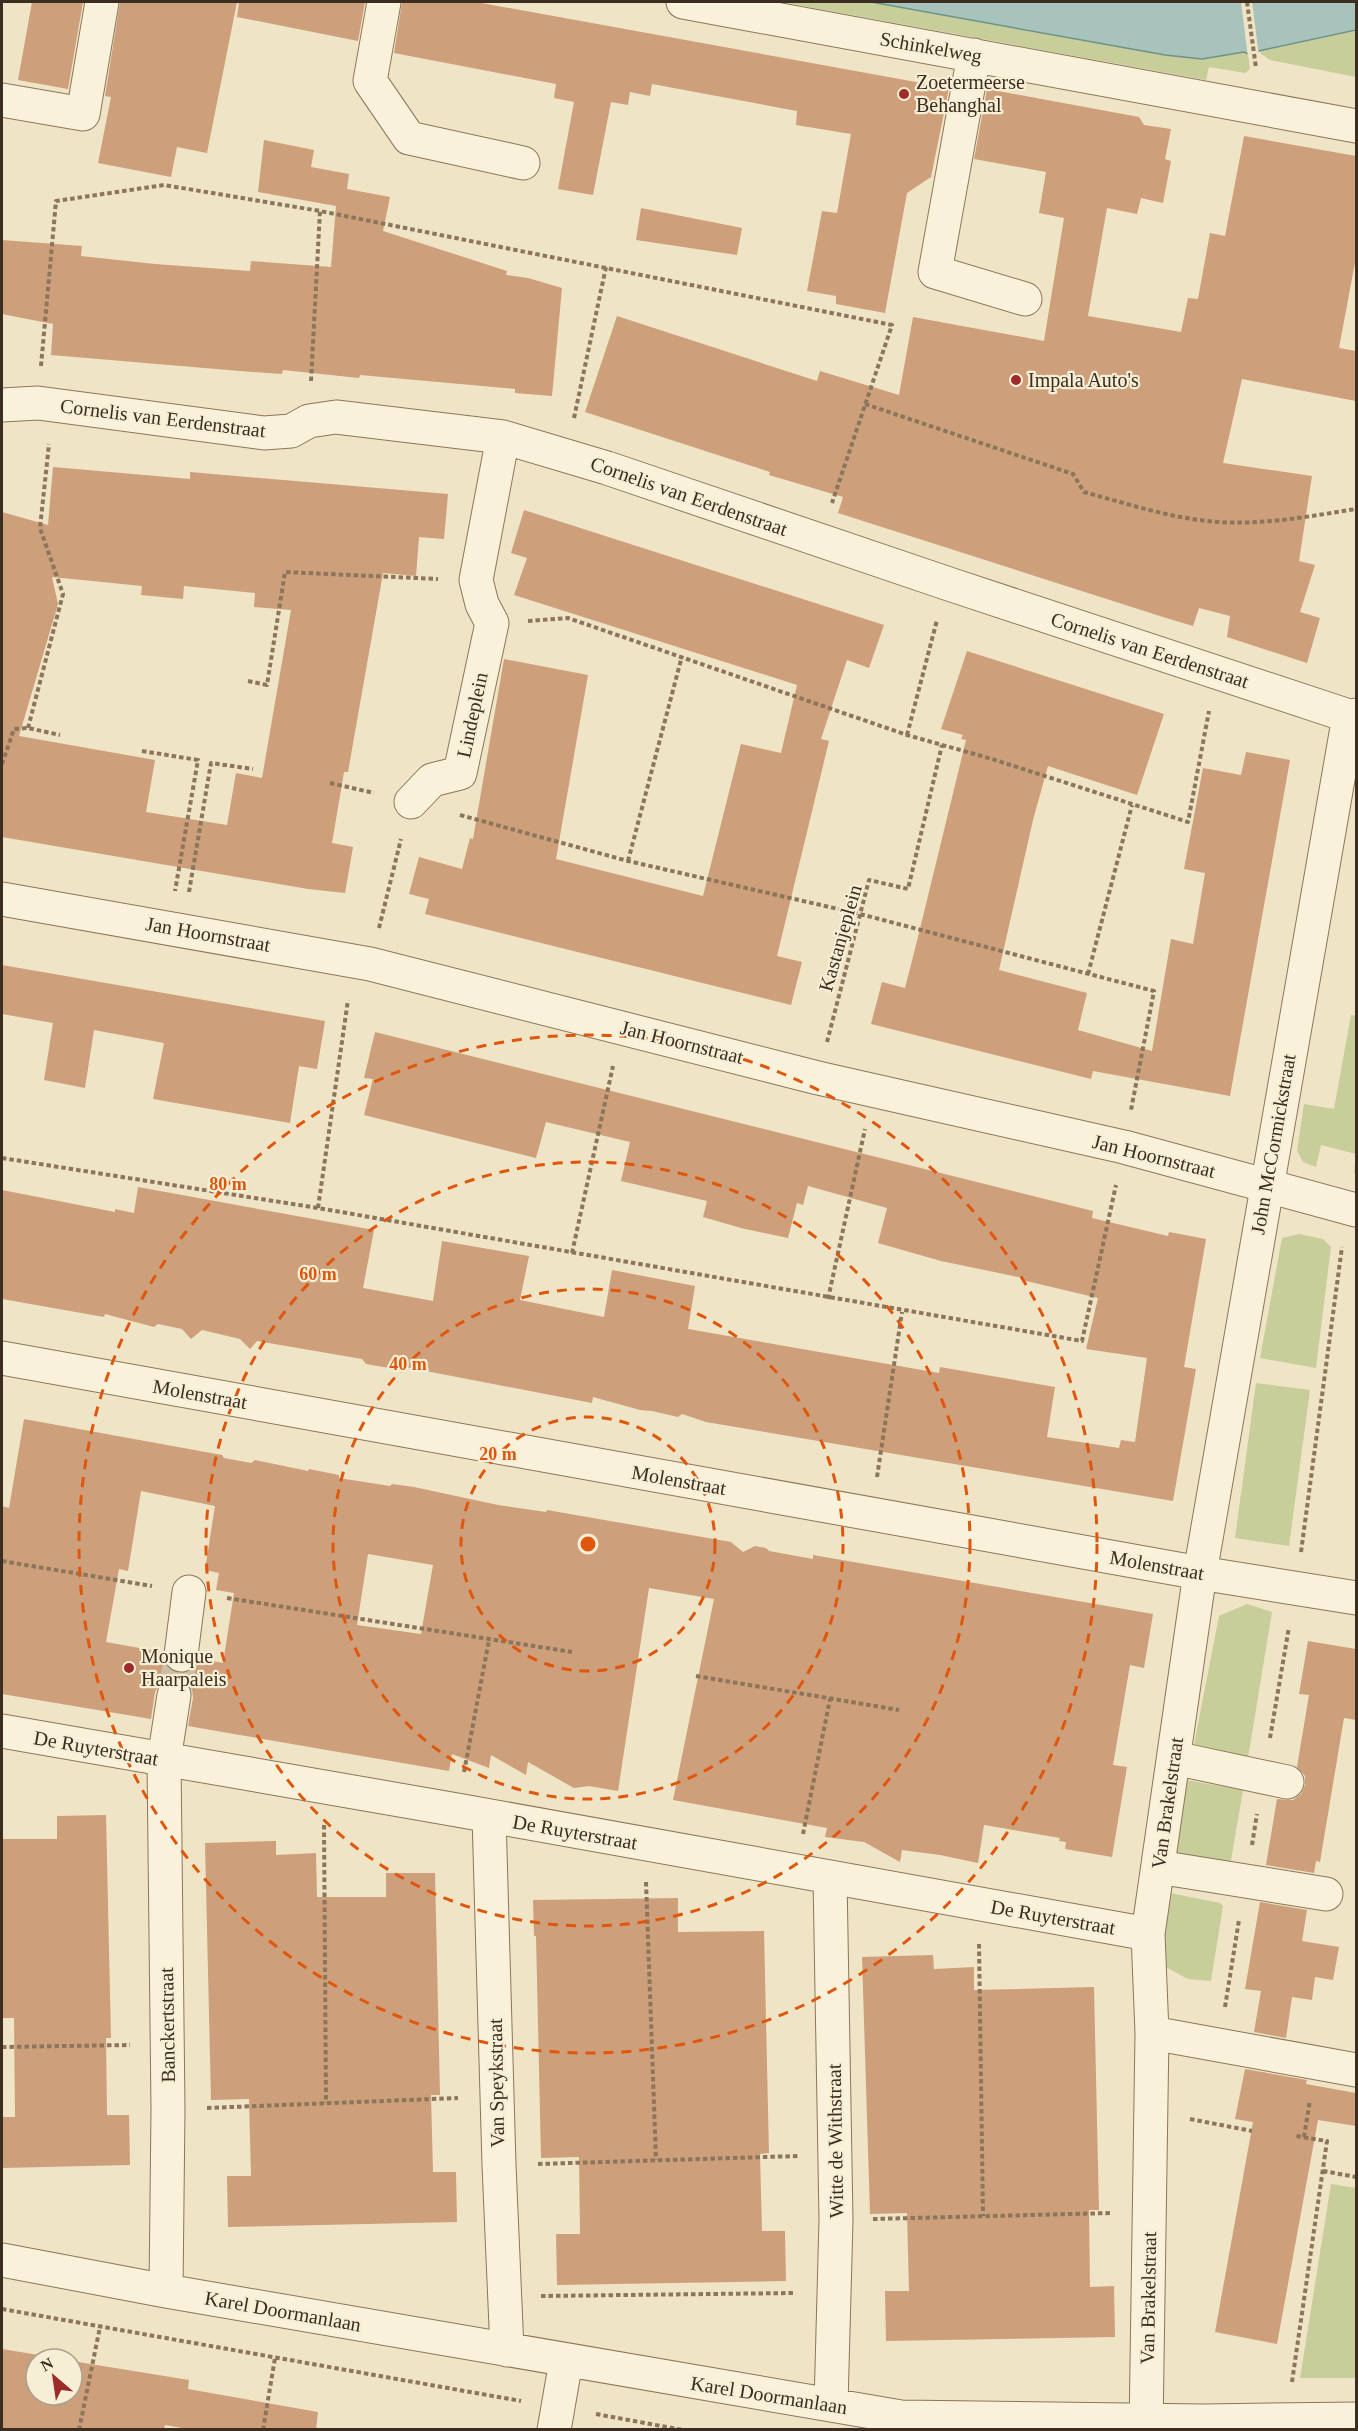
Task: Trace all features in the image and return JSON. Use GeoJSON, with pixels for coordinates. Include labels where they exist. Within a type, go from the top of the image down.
{"type":"FeatureCollection","features":[{"type":"Feature","properties":{"kind":"street"},"geometry":{"type":"LineString","coordinates":[[2,99],[83,114],[102,2]]}},
{"type":"Feature","properties":{"kind":"street"},"geometry":{"type":"LineString","coordinates":[[384,2],[370,81],[409,138],[523,163]]}},
{"type":"Feature","properties":{"kind":"street","name":"Schinkelweg"},"geometry":{"type":"LineString","coordinates":[[684,2],[1356,126]]}},
{"type":"Feature","properties":{"kind":"street"},"geometry":{"type":"LineString","coordinates":[[974,54],[935,272],[1025,299]]}},
{"type":"Feature","properties":{"kind":"street","name":"Cornelis van Eerdenstraat"},"geometry":{"type":"LineString","coordinates":[[2,405],[46,403],[264,433],[291,431],[309,421],[336,417],[503,437],[607,468],[946,584],[1353,715]]}},
{"type":"Feature","properties":{"kind":"street"},"geometry":{"type":"LineString","coordinates":[[492,623],[482,604],[476,580],[503,437]]}},
{"type":"Feature","properties":{"kind":"street","name":"Lindeplein"},"geometry":{"type":"LineString","coordinates":[[411,802],[432,780],[460,773],[492,623]]}},
{"type":"Feature","properties":{"kind":"street","name":"John McCormickstraat"},"geometry":{"type":"LineString","coordinates":[[1200,1573],[1266,1185],[1353,715]]}},
{"type":"Feature","properties":{"kind":"street","name":"Jan Hoornstraat"},"geometry":{"type":"LineString","coordinates":[[2,899],[362,962],[818,1078],[1124,1148],[1356,1210]]}},
{"type":"Feature","properties":{"kind":"street","name":"Molenstraat"},"geometry":{"type":"LineString","coordinates":[[2,1358],[1200,1573],[1356,1598]]}},
{"type":"Feature","properties":{"kind":"street","name":"Van Brakelstraat"},"geometry":{"type":"LineString","coordinates":[[1146,2425],[1152,2033],[1148,1934],[1200,1573]]}},
{"type":"Feature","properties":{"kind":"street"},"geometry":{"type":"LineString","coordinates":[[181,1655],[189,1592]]}},
{"type":"Feature","properties":{"kind":"street","name":"Banckertstraat"},"geometry":{"type":"LineString","coordinates":[[166,2291],[168,2109],[164,1760],[174,1695]]}},
{"type":"Feature","properties":{"kind":"street","name":"De Ruyterstraat"},"geometry":{"type":"LineString","coordinates":[[2,1731],[1148,1934]]}},
{"type":"Feature","properties":{"kind":"street"},"geometry":{"type":"LineString","coordinates":[[1174,1758],[1287,1782]]}},
{"type":"Feature","properties":{"kind":"street","name":"Van Speykstraat"},"geometry":{"type":"LineString","coordinates":[[489,1816],[507,2350]]}},
{"type":"Feature","properties":{"kind":"street"},"geometry":{"type":"LineString","coordinates":[[1158,1867],[1326,1894]]}},
{"type":"Feature","properties":{"kind":"street","name":"Witte de Withstraat"},"geometry":{"type":"LineString","coordinates":[[830,1877],[836,2220],[831,2405]]}},
{"type":"Feature","properties":{"kind":"street"},"geometry":{"type":"LineString","coordinates":[[1152,2033],[1356,2070]]}},
{"type":"Feature","properties":{"kind":"street","name":"Karel Doormanlaan"},"geometry":{"type":"LineString","coordinates":[[2,2260],[566,2361],[831,2405],[900,2423],[1146,2425],[1356,2420]]}},
{"type":"Feature","properties":{"kind":"street"},"geometry":{"type":"LineString","coordinates":[[556,2418],[566,2361]]}},
{"type":"Feature","properties":{"kind":"path"},"geometry":{"type":"LineString","coordinates":[[1247,2],[1256,69]]}},
{"type":"Feature","properties":{"kind":"path"},"geometry":{"type":"LineString","coordinates":[[28,728],[63,594],[40,528],[56,201],[164,185],[320,211],[892,325],[819,540]]}},
{"type":"Feature","properties":{"kind":"path"},"geometry":{"type":"LineString","coordinates":[[309,421],[320,211]]}},
{"type":"Feature","properties":{"kind":"path"},"geometry":{"type":"LineString","coordinates":[[566,456],[606,267]]}},
{"type":"Feature","properties":{"kind":"path"},"geometry":{"type":"LineString","coordinates":[[865,404],[1073,474],[1084,492],[1185,518],[1219,522],[1268,522],[1356,509]]}},
{"type":"Feature","properties":{"kind":"path"},"geometry":{"type":"LineString","coordinates":[[248,681],[267,685],[285,572],[476,580]]}},
{"type":"Feature","properties":{"kind":"path"},"geometry":{"type":"LineString","coordinates":[[906,735],[946,584]]}},
{"type":"Feature","properties":{"kind":"path"},"geometry":{"type":"LineString","coordinates":[[492,623],[568,618],[906,735],[992,759],[1188,822],[1217,672]]}},
{"type":"Feature","properties":{"kind":"path"},"geometry":{"type":"LineString","coordinates":[[627,861],[682,656]]}},
{"type":"Feature","properties":{"kind":"path"},"geometry":{"type":"LineString","coordinates":[[2,764],[14,729],[28,728],[60,735]]}},
{"type":"Feature","properties":{"kind":"path","name":"Kastanjeplein"},"geometry":{"type":"LineString","coordinates":[[818,1078],[869,880],[908,889],[942,745]]}},
{"type":"Feature","properties":{"kind":"path"},"geometry":{"type":"LineString","coordinates":[[142,751],[198,760],[176,928]]}},
{"type":"Feature","properties":{"kind":"path"},"geometry":{"type":"LineString","coordinates":[[176,928],[211,763],[253,769]]}},
{"type":"Feature","properties":{"kind":"path"},"geometry":{"type":"LineString","coordinates":[[2,1158],[318,1208],[828,1299],[1082,1341],[1124,1148],[1154,990],[860,914],[627,861],[411,802],[330,783]]}},
{"type":"Feature","properties":{"kind":"path"},"geometry":{"type":"LineString","coordinates":[[318,1208],[362,962],[411,802]]}},
{"type":"Feature","properties":{"kind":"path"},"geometry":{"type":"LineString","coordinates":[[1088,974],[1132,805]]}},
{"type":"Feature","properties":{"kind":"path"},"geometry":{"type":"LineString","coordinates":[[572,1253],[621,1027]]}},
{"type":"Feature","properties":{"kind":"path"},"geometry":{"type":"LineString","coordinates":[[828,1299],[873,1090]]}},
{"type":"Feature","properties":{"kind":"path"},"geometry":{"type":"LineString","coordinates":[[872,1514],[903,1312]]}},
{"type":"Feature","properties":{"kind":"path"},"geometry":{"type":"LineString","coordinates":[[2,1561],[572,1652]]}},
{"type":"Feature","properties":{"kind":"path"},"geometry":{"type":"LineString","coordinates":[[457,1810],[489,1640]]}},
{"type":"Feature","properties":{"kind":"path"},"geometry":{"type":"LineString","coordinates":[[696,1676],[899,1710]]}},
{"type":"Feature","properties":{"kind":"path"},"geometry":{"type":"LineString","coordinates":[[796,1871],[830,1699]]}},
{"type":"Feature","properties":{"kind":"path"},"geometry":{"type":"LineString","coordinates":[[323,1788],[326,2103]]}},
{"type":"Feature","properties":{"kind":"path"},"geometry":{"type":"LineString","coordinates":[[645,1845],[656,2160]]}},
{"type":"Feature","properties":{"kind":"path"},"geometry":{"type":"LineString","coordinates":[[978,1904],[983,2216]]}},
{"type":"Feature","properties":{"kind":"path"},"geometry":{"type":"LineString","coordinates":[[2,2047],[167,2045]]}},
{"type":"Feature","properties":{"kind":"path"},"geometry":{"type":"LineString","coordinates":[[168,2109],[497,2097]]}},
{"type":"Feature","properties":{"kind":"path"},"geometry":{"type":"LineString","coordinates":[[1304,2137],[1310,2098]]}},
{"type":"Feature","properties":{"kind":"path"},"geometry":{"type":"LineString","coordinates":[[1150,2112],[1252,2131]]}},
{"type":"Feature","properties":{"kind":"path"},"geometry":{"type":"LineString","coordinates":[[1286,2421],[1327,2141],[1296,2136]]}},
{"type":"Feature","properties":{"kind":"path"},"geometry":{"type":"LineString","coordinates":[[499,2165],[835,2155]]}},
{"type":"Feature","properties":{"kind":"path"},"geometry":{"type":"LineString","coordinates":[[1323,2171],[1356,2177]]}},
{"type":"Feature","properties":{"kind":"path"},"geometry":{"type":"LineString","coordinates":[[836,2220],[1149,2212]]}},
{"type":"Feature","properties":{"kind":"path"},"geometry":{"type":"LineString","coordinates":[[505,2297],[834,2292]]}},
{"type":"Feature","properties":{"kind":"path"},"geometry":{"type":"LineString","coordinates":[[2,2310],[275,2358],[556,2418],[683,2430]]}},
{"type":"Feature","properties":{"kind":"path"},"geometry":{"type":"LineString","coordinates":[[79,2430],[100,2327]]}},
{"type":"Feature","properties":{"kind":"path"},"geometry":{"type":"LineString","coordinates":[[263,2430],[275,2358]]}},
{"type":"Feature","properties":{"kind":"green space"},"geometry":{"type":"Polygon","coordinates":[[[781,2],[871,2],[1165,55],[1202,59],[1244,52],[1248,54],[1250,69],[1245,73],[1209,67],[1206,80],[781,2]]]}},
{"type":"Feature","properties":{"kind":"green space"},"geometry":{"type":"Polygon","coordinates":[[[1356,30],[1356,77],[1270,60],[1260,53],[1263,50],[1356,30]]]}},
{"type":"Feature","properties":{"kind":"green space"},"geometry":{"type":"Polygon","coordinates":[[[1351,1015],[1356,1016],[1356,1154],[1321,1145],[1316,1167],[1303,1162],[1297,1151],[1304,1104],[1334,1109],[1351,1015]]]}},
{"type":"Feature","properties":{"kind":"green space"},"geometry":{"type":"Polygon","coordinates":[[[1299,1234],[1323,1239],[1331,1247],[1316,1368],[1260,1358],[1282,1238],[1299,1234]]]}},
{"type":"Feature","properties":{"kind":"green space"},"geometry":{"type":"Polygon","coordinates":[[[1256,1383],[1310,1390],[1289,1546],[1235,1538],[1256,1383]]]}},
{"type":"Feature","properties":{"kind":"green space"},"geometry":{"type":"Polygon","coordinates":[[[1247,1604],[1272,1612],[1247,1764],[1192,1755],[1219,1616],[1247,1604]]]}},
{"type":"Feature","properties":{"kind":"green space"},"geometry":{"type":"Polygon","coordinates":[[[1186,1780],[1243,1790],[1230,1866],[1172,1858],[1186,1780]]]}},
{"type":"Feature","properties":{"kind":"green space"},"geometry":{"type":"Polygon","coordinates":[[[1170,1893],[1220,1903],[1223,1906],[1211,1981],[1188,1979],[1160,1964],[1170,1893]]]}},
{"type":"Feature","properties":{"kind":"green space"},"geometry":{"type":"Polygon","coordinates":[[[1331,2184],[1356,2188],[1356,2378],[1300,2378],[1331,2184]]]}},
{"type":"Feature","properties":{"kind":"water"},"geometry":{"type":"Polygon","coordinates":[[[871,2],[1356,2],[1356,30],[1248,54],[1244,52],[1202,59],[1165,55],[871,2]]]}},
{"type":"Feature","properties":{"kind":"pier"},"geometry":{"type":"Polygon","coordinates":[[[1241,2],[1252,2],[1259,56],[1248,57],[1241,2]]]}},
{"type":"Feature","properties":{"kind":"building"},"geometry":{"type":"Polygon","coordinates":[[[32,2],[83,2],[68,89],[18,80],[32,2]]]}},
{"type":"Feature","properties":{"kind":"building"},"geometry":{"type":"Polygon","coordinates":[[[120,2],[237,2],[207,153],[177,147],[171,177],[98,163],[111,97],[105,96],[120,2]]]}},
{"type":"Feature","properties":{"kind":"building"},"geometry":{"type":"Polygon","coordinates":[[[239,2],[365,2],[358,41],[237,17],[239,2]]]}},
{"type":"Feature","properties":{"kind":"building"},"geometry":{"type":"Polygon","coordinates":[[[402,2],[476,2],[949,88],[931,177],[907,193],[885,313],[836,304],[836,296],[807,291],[822,211],[837,213],[851,134],[796,125],[797,111],[652,84],[650,96],[630,92],[628,105],[611,102],[593,195],[558,189],[574,102],[554,98],[556,84],[394,53],[402,2]]]}},
{"type":"Feature","properties":{"kind":"building"},"geometry":{"type":"Polygon","coordinates":[[[987,89],[1139,117],[1144,125],[1171,129],[1165,159],[1171,161],[1163,203],[1141,198],[1137,214],[1107,208],[1088,316],[1181,332],[1188,298],[1198,299],[1210,233],[1225,236],[1244,136],[1356,156],[1356,257],[1339,348],[1356,351],[1356,401],[1242,379],[1223,463],[1312,476],[1299,561],[1315,565],[1300,612],[1320,618],[1307,663],[1227,637],[1230,616],[1199,608],[1193,626],[1163,617],[838,513],[843,497],[769,475],[770,472],[585,412],[617,316],[817,381],[820,371],[899,395],[913,317],[1044,341],[1064,218],[1039,213],[1046,172],[974,159],[987,89]]]}},
{"type":"Feature","properties":{"kind":"building"},"geometry":{"type":"Polygon","coordinates":[[[264,140],[314,150],[311,167],[349,174],[347,189],[390,197],[383,231],[507,271],[506,275],[528,278],[562,288],[552,396],[515,393],[515,389],[360,375],[359,378],[283,370],[282,374],[51,355],[53,324],[2,314],[2,240],[82,246],[81,256],[155,264],[250,271],[251,261],[331,267],[336,206],[258,192],[264,140]]]}},
{"type":"Feature","properties":{"kind":"building"},"geometry":{"type":"Polygon","coordinates":[[[641,208],[742,228],[737,255],[636,240],[641,208]]]}},
{"type":"Feature","properties":{"kind":"building"},"geometry":{"type":"Polygon","coordinates":[[[53,467],[190,479],[190,472],[448,494],[444,539],[419,537],[416,576],[383,573],[348,772],[344,772],[332,843],[353,847],[345,893],[308,889],[2,837],[2,512],[48,525],[53,467]],[[52,577],[58,604],[19,736],[155,760],[146,812],[227,825],[236,773],[262,778],[291,610],[254,607],[255,593],[184,586],[183,599],[141,595],[142,586],[52,577]]]}},
{"type":"Feature","properties":{"kind":"building"},"geometry":{"type":"Polygon","coordinates":[[[524,510],[884,625],[869,668],[847,660],[821,739],[829,741],[777,956],[802,962],[791,1005],[425,914],[429,899],[409,894],[419,857],[462,869],[470,838],[473,839],[504,659],[588,675],[556,859],[703,896],[741,744],[781,753],[797,685],[514,595],[527,558],[511,553],[524,510]]]}},
{"type":"Feature","properties":{"kind":"building"},"geometry":{"type":"Polygon","coordinates":[[[967,651],[1164,714],[1137,795],[1048,766],[1033,820],[999,970],[1087,993],[1078,1030],[1152,1051],[1171,939],[1193,944],[1205,873],[1184,869],[1203,768],[1241,775],[1246,752],[1290,760],[1230,1096],[1093,1071],[1091,1079],[871,1024],[882,982],[905,988],[966,740],[961,739],[963,735],[941,729],[967,651]]]}},
{"type":"Feature","properties":{"kind":"building"},"geometry":{"type":"Polygon","coordinates":[[[2,965],[325,1021],[317,1069],[299,1066],[290,1123],[153,1099],[164,1043],[94,1030],[85,1088],[44,1080],[53,1023],[2,1014],[2,965]]]}},
{"type":"Feature","properties":{"kind":"building"},"geometry":{"type":"Polygon","coordinates":[[[375,1032],[1093,1211],[1092,1218],[1168,1236],[1169,1232],[1206,1239],[1184,1367],[1196,1369],[1173,1501],[706,1422],[682,1414],[678,1417],[640,1410],[593,1397],[592,1403],[405,1367],[401,1369],[383,1367],[366,1364],[362,1359],[257,1341],[250,1349],[240,1339],[202,1330],[191,1339],[182,1329],[158,1324],[154,1327],[105,1314],[104,1317],[2,1299],[2,1190],[115,1212],[115,1209],[134,1213],[138,1187],[374,1230],[363,1288],[433,1301],[442,1241],[529,1256],[520,1300],[604,1317],[612,1270],[695,1286],[688,1329],[939,1373],[940,1367],[1055,1387],[1047,1437],[1119,1448],[1121,1440],[1135,1442],[1147,1358],[1086,1349],[1098,1298],[1022,1280],[1023,1278],[941,1261],[878,1243],[887,1208],[808,1186],[803,1205],[797,1203],[788,1238],[703,1217],[707,1201],[621,1181],[630,1142],[546,1122],[536,1158],[364,1115],[373,1079],[364,1078],[375,1032]]]}},
{"type":"Feature","properties":{"kind":"building"},"geometry":{"type":"Polygon","coordinates":[[[24,1419],[222,1455],[224,1458],[251,1463],[255,1460],[339,1475],[339,1478],[390,1486],[392,1484],[414,1487],[498,1505],[546,1512],[547,1510],[731,1542],[743,1552],[755,1546],[766,1548],[769,1551],[813,1559],[813,1555],[1153,1614],[1144,1668],[1130,1665],[1113,1765],[1127,1767],[1112,1857],[1065,1849],[1066,1842],[1059,1841],[1060,1838],[984,1825],[978,1863],[902,1850],[900,1862],[864,1842],[825,1837],[827,1828],[673,1800],[714,1599],[649,1588],[618,1791],[589,1786],[574,1788],[528,1762],[526,1775],[491,1755],[489,1768],[452,1754],[449,1771],[188,1726],[193,1698],[192,1689],[186,1681],[177,1677],[167,1678],[159,1684],[155,1692],[151,1719],[2,1694],[2,1506],[9,1508],[24,1419]],[[141,1491],[128,1571],[119,1569],[106,1642],[162,1652],[164,1663],[169,1670],[178,1673],[189,1672],[196,1667],[199,1658],[223,1663],[234,1593],[216,1590],[219,1573],[205,1570],[215,1506],[141,1491]],[[368,1554],[357,1625],[421,1634],[433,1565],[368,1554]]]}},
{"type":"Feature","properties":{"kind":"building"},"geometry":{"type":"Polygon","coordinates":[[[1308,1641],[1356,1649],[1356,1720],[1344,1718],[1320,1862],[1316,1861],[1314,1873],[1266,1865],[1277,1799],[1293,1800],[1301,1794],[1305,1785],[1305,1776],[1297,1767],[1309,1695],[1299,1694],[1308,1641]]]}},
{"type":"Feature","properties":{"kind":"building"},"geometry":{"type":"Polygon","coordinates":[[[106,1815],[111,2038],[106,2038],[107,2115],[129,2115],[130,2165],[2,2168],[2,2117],[15,2117],[14,2018],[2,2018],[2,1839],[57,1839],[57,1816],[106,1815]]]}},
{"type":"Feature","properties":{"kind":"building"},"geometry":{"type":"Polygon","coordinates":[[[276,1841],[276,1855],[316,1853],[317,1897],[386,1897],[386,1873],[435,1873],[440,2095],[431,2095],[433,2172],[456,2172],[457,2222],[228,2227],[227,2176],[251,2176],[249,2099],[211,2100],[205,1843],[276,1841]]]}},
{"type":"Feature","properties":{"kind":"building"},"geometry":{"type":"Polygon","coordinates":[[[678,1898],[678,1932],[764,1931],[769,2153],[760,2154],[762,2231],[785,2231],[786,2281],[557,2285],[556,2234],[580,2234],[579,2157],[541,2158],[536,1936],[534,1936],[533,1900],[678,1898]]]}},
{"type":"Feature","properties":{"kind":"building"},"geometry":{"type":"Polygon","coordinates":[[[1260,1902],[1307,1910],[1302,1941],[1339,1947],[1333,1980],[1315,1977],[1312,2000],[1292,1997],[1286,2038],[1254,2032],[1261,1991],[1245,1989],[1260,1902]]]}},
{"type":"Feature","properties":{"kind":"building"},"geometry":{"type":"Polygon","coordinates":[[[933,1955],[934,1969],[974,1967],[974,1990],[1094,1987],[1099,2210],[1089,2210],[1090,2287],[1114,2286],[1115,2337],[886,2341],[885,2291],[909,2291],[907,2213],[870,2214],[862,1957],[933,1955]]]}},
{"type":"Feature","properties":{"kind":"building"},"geometry":{"type":"Polygon","coordinates":[[[1245,2069],[1307,2080],[1306,2084],[1356,2093],[1356,2126],[1318,2120],[1277,2344],[1215,2332],[1253,2122],[1235,2119],[1245,2069]]]}},
{"type":"Feature","properties":{"kind":"building"},"geometry":{"type":"Polygon","coordinates":[[[2,2349],[24,2353],[24,2407],[84,2407],[84,2363],[189,2380],[188,2389],[318,2412],[316,2430],[193,2430],[165,2425],[164,2430],[2,2430],[2,2349]]]}},
{"type":"Feature","properties":{"kind":"tunnel"},"geometry":{"type":"LineString","coordinates":[[174,1695],[181,1655]]}},
{"type":"Feature","properties":{"kind":"place","name":"Zoetermeerse Behanghal"},"geometry":{"type":"Point","coordinates":[904,94]}},
{"type":"Feature","properties":{"kind":"place","name":"Impala Auto's"},"geometry":{"type":"Point","coordinates":[1016,380]}},
{"type":"Feature","properties":{"kind":"place","name":"Monique Haarpaleis"},"geometry":{"type":"Point","coordinates":[129,1668]}}]}
